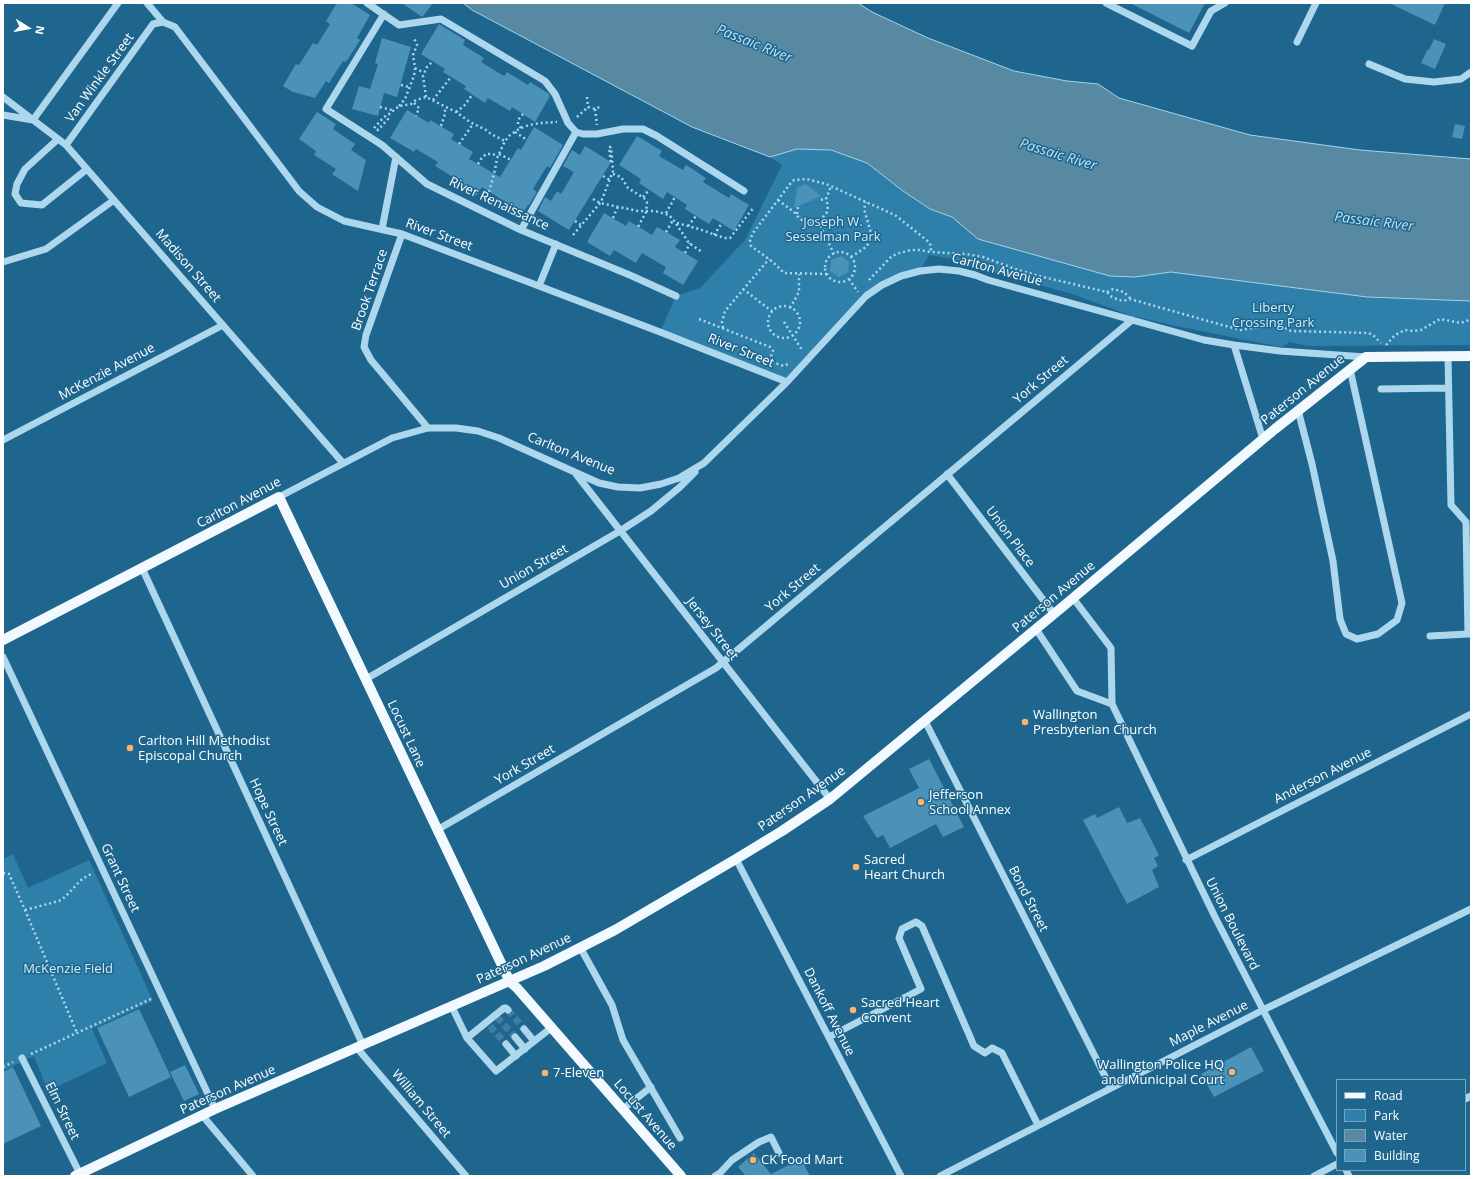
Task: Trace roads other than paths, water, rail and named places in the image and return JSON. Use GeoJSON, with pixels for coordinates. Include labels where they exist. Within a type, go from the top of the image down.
{"type":"FeatureCollection","features":[{"type":"Feature","properties":{"kind":"main road","name":"Paterson Avenue"},"geometry":{"type":"LineString","coordinates":[[78,1175],[215,1109],[510,982],[562,958],[580,947],[615,930],[736,859],[830,799],[1298,410],[1366,357],[1471,356]]}},
{"type":"Feature","properties":{"kind":"main road","name":"Carlton Avenue"},"geometry":{"type":"LineString","coordinates":[[3,640],[279,497]]}},
{"type":"Feature","properties":{"kind":"main road","name":"Locust Lane"},"geometry":{"type":"LineString","coordinates":[[279,497],[510,982]]}},
{"type":"Feature","properties":{"kind":"main road","name":"Locust Avenue"},"geometry":{"type":"LineString","coordinates":[[510,982],[518,988],[551,1028],[681,1176]]}},
{"type":"Feature","properties":{"kind":"street"},"geometry":{"type":"LineString","coordinates":[[3,115],[33,120],[118,3]]}},
{"type":"Feature","properties":{"kind":"street","name":"River Street"},"geometry":{"type":"LineString","coordinates":[[147,3],[163,22],[175,27],[299,191],[317,207],[344,221],[402,234],[787,382]]}},
{"type":"Feature","properties":{"kind":"street"},"geometry":{"type":"LineString","coordinates":[[367,3],[399,25],[441,19],[545,81],[555,94],[568,123],[576,132],[583,134],[597,134],[623,130],[644,129],[744,191]]}},
{"type":"Feature","properties":{"kind":"street"},"geometry":{"type":"LineString","coordinates":[[1106,3],[1116,5],[1192,46],[1211,11],[1225,3]]}},
{"type":"Feature","properties":{"kind":"street"},"geometry":{"type":"LineString","coordinates":[[1297,42],[1316,3]]}},
{"type":"Feature","properties":{"kind":"street","name":"River Renaissance"},"geometry":{"type":"LineString","coordinates":[[384,14],[326,109],[382,145],[427,184],[522,230],[676,296]]}},
{"type":"Feature","properties":{"kind":"street","name":"Van Winkle Street"},"geometry":{"type":"LineString","coordinates":[[66,145],[153,24],[163,22]]}},
{"type":"Feature","properties":{"kind":"street"},"geometry":{"type":"LineString","coordinates":[[1369,64],[1405,79],[1434,82],[1461,79],[1471,72]]}},
{"type":"Feature","properties":{"kind":"street","name":"Madison Street"},"geometry":{"type":"LineString","coordinates":[[3,97],[66,145],[343,463]]}},
{"type":"Feature","properties":{"kind":"street"},"geometry":{"type":"LineString","coordinates":[[522,230],[576,132]]}},
{"type":"Feature","properties":{"kind":"street"},"geometry":{"type":"LineString","coordinates":[[58,139],[25,169],[16,184],[15,194],[21,203],[42,205],[87,169]]}},
{"type":"Feature","properties":{"kind":"street"},"geometry":{"type":"LineString","coordinates":[[382,229],[396,157]]}},
{"type":"Feature","properties":{"kind":"street"},"geometry":{"type":"LineString","coordinates":[[3,262],[46,249],[114,200]]}},
{"type":"Feature","properties":{"kind":"street","name":"Brook Terrace"},"geometry":{"type":"LineString","coordinates":[[402,234],[366,335],[364,346],[371,360],[428,428]]}},
{"type":"Feature","properties":{"kind":"street"},"geometry":{"type":"LineString","coordinates":[[539,286],[556,244]]}},
{"type":"Feature","properties":{"kind":"street","name":"Carlton Avenue"},"geometry":{"type":"LineString","coordinates":[[279,497],[392,438],[428,428],[456,428],[478,431],[498,438],[599,483],[618,487],[640,488],[661,484],[679,478],[704,462],[787,382],[866,296],[882,285],[901,276],[920,271],[939,269],[959,271],[1204,340],[1280,351],[1366,357]]}},
{"type":"Feature","properties":{"kind":"street","name":"York Street"},"geometry":{"type":"LineString","coordinates":[[437,830],[716,668],[1132,320]]}},
{"type":"Feature","properties":{"kind":"street","name":"McKenzie Avenue"},"geometry":{"type":"LineString","coordinates":[[3,440],[223,325]]}},
{"type":"Feature","properties":{"kind":"street"},"geometry":{"type":"LineString","coordinates":[[1234,345],[1263,439]]}},
{"type":"Feature","properties":{"kind":"street"},"geometry":{"type":"LineString","coordinates":[[1430,636],[1470,634],[1466,522],[1451,505],[1448,356]]}},
{"type":"Feature","properties":{"kind":"street"},"geometry":{"type":"LineString","coordinates":[[1298,410],[1312,464],[1333,561],[1340,619],[1346,634],[1357,639],[1378,634],[1397,620],[1402,603],[1350,369]]}},
{"type":"Feature","properties":{"kind":"street"},"geometry":{"type":"LineString","coordinates":[[1381,390],[1448,388]]}},
{"type":"Feature","properties":{"kind":"street","name":"Union Street"},"geometry":{"type":"LineString","coordinates":[[366,679],[651,511],[680,487],[704,462]]}},
{"type":"Feature","properties":{"kind":"street","name":"Jersey Street"},"geometry":{"type":"LineString","coordinates":[[575,473],[830,799]]}},
{"type":"Feature","properties":{"kind":"street","name":"Union Place"},"geometry":{"type":"LineString","coordinates":[[948,474],[1054,614]]}},
{"type":"Feature","properties":{"kind":"street","name":"Hope Street"},"geometry":{"type":"LineString","coordinates":[[142,568],[360,1046]]}},
{"type":"Feature","properties":{"kind":"street","name":"Union Boulevard"},"geometry":{"type":"LineString","coordinates":[[1073,598],[1111,648],[1112,704],[1186,860],[1336,1151]]}},
{"type":"Feature","properties":{"kind":"street"},"geometry":{"type":"LineString","coordinates":[[1036,629],[1077,690],[1112,704]]}},
{"type":"Feature","properties":{"kind":"street","name":"Grant Street"},"geometry":{"type":"LineString","coordinates":[[3,657],[215,1109]]}},
{"type":"Feature","properties":{"kind":"street","name":"Anderson Avenue"},"geometry":{"type":"LineString","coordinates":[[1186,860],[1471,714]]}},
{"type":"Feature","properties":{"kind":"street","name":"Bond Street"},"geometry":{"type":"LineString","coordinates":[[924,721],[1111,1088]]}},
{"type":"Feature","properties":{"kind":"street","name":"Dankoff Avenue"},"geometry":{"type":"LineString","coordinates":[[736,859],[901,1176]]}},
{"type":"Feature","properties":{"kind":"street","name":"Maple Avenue"},"geometry":{"type":"LineString","coordinates":[[940,1176],[1263,1010],[1471,909]]}},
{"type":"Feature","properties":{"kind":"street"},"geometry":{"type":"LineString","coordinates":[[828,1037],[921,989],[899,938],[902,929],[916,922],[922,926],[974,1046],[985,1053],[992,1048],[1002,1053],[1038,1125]]}},
{"type":"Feature","properties":{"kind":"street"},"geometry":{"type":"LineString","coordinates":[[580,947],[612,1005],[623,1040],[680,1138]]}},
{"type":"Feature","properties":{"kind":"street"},"geometry":{"type":"LineString","coordinates":[[452,1007],[467,1038],[496,1071],[551,1028]]}},
{"type":"Feature","properties":{"kind":"street"},"geometry":{"type":"LineString","coordinates":[[467,1038],[488,1024],[504,1008],[508,1010]]}},
{"type":"Feature","properties":{"kind":"street"},"geometry":{"type":"LineString","coordinates":[[524,1029],[534,1041]]}},
{"type":"Feature","properties":{"kind":"street"},"geometry":{"type":"LineString","coordinates":[[515,1038],[525,1048]]}},
{"type":"Feature","properties":{"kind":"street"},"geometry":{"type":"LineString","coordinates":[[506,1044],[516,1056]]}},
{"type":"Feature","properties":{"kind":"street","name":"William Street"},"geometry":{"type":"LineString","coordinates":[[360,1046],[466,1176]]}},
{"type":"Feature","properties":{"kind":"street","name":"Elm Street"},"geometry":{"type":"LineString","coordinates":[[22,1058],[78,1175]]}},
{"type":"Feature","properties":{"kind":"street"},"geometry":{"type":"LineString","coordinates":[[623,1109],[651,1088]]}},
{"type":"Feature","properties":{"kind":"street"},"geometry":{"type":"LineString","coordinates":[[202,1115],[252,1176]]}},
{"type":"Feature","properties":{"kind":"street"},"geometry":{"type":"LineString","coordinates":[[720,1175],[732,1160],[760,1142],[771,1137],[779,1153]]}},
{"type":"Feature","properties":{"kind":"street"},"geometry":{"type":"LineString","coordinates":[[1314,1176],[1336,1165]]}},
{"type":"Feature","properties":{"kind":"water","name":"Passaic River"},"geometry":{"type":"Polygon","coordinates":[[[463,3],[858,3],[872,12],[928,38],[1014,71],[1067,81],[1098,84],[1119,98],[1250,135],[1360,150],[1471,159],[1471,301],[1367,297],[1171,272],[1135,277],[1110,276],[978,239],[952,217],[930,209],[903,191],[867,163],[831,150],[797,149],[770,157],[692,127],[472,10],[463,3]]]}},
{"type":"Feature","properties":{"kind":"tunnel"},"geometry":{"type":"LineString","coordinates":[[508,1010],[524,1029]]}},
{"type":"Feature","properties":{"kind":"tunnel"},"geometry":{"type":"LineString","coordinates":[[497,1017],[515,1037]]}},
{"type":"Feature","properties":{"kind":"tunnel"},"geometry":{"type":"LineString","coordinates":[[490,1026],[506,1044]]}},
{"type":"Feature","properties":{"kind":"place","name":"Wallington Presbyterian Church"},"geometry":{"type":"Point","coordinates":[1025,722]}},
{"type":"Feature","properties":{"kind":"place","name":"Carlton Hill Methodist Episcopal Church"},"geometry":{"type":"Point","coordinates":[130,748]}},
{"type":"Feature","properties":{"kind":"place","name":"Jefferson School Annex"},"geometry":{"type":"Point","coordinates":[921,802]}},
{"type":"Feature","properties":{"kind":"place","name":"Sacred Heart Church"},"geometry":{"type":"Point","coordinates":[856,867]}},
{"type":"Feature","properties":{"kind":"place","name":"Sacred Heart Convent"},"geometry":{"type":"Point","coordinates":[853,1010]}},
{"type":"Feature","properties":{"kind":"place","name":"Wallington Police HQ and Municipal Court"},"geometry":{"type":"Point","coordinates":[1232,1072]}},
{"type":"Feature","properties":{"kind":"place","name":"7-Eleven"},"geometry":{"type":"Point","coordinates":[545,1073]}},
{"type":"Feature","properties":{"kind":"place","name":"CK Food Mart"},"geometry":{"type":"Point","coordinates":[753,1160]}},
{"type":"Feature","properties":{"kind":"park label","name":"Joseph W. Sesselman Park"},"geometry":{"type":"Point","coordinates":[833,230]}},
{"type":"Feature","properties":{"kind":"park label","name":"Liberty Crossing Park"},"geometry":{"type":"Point","coordinates":[1273,316]}},
{"type":"Feature","properties":{"kind":"park label","name":"McKenzie Field"},"geometry":{"type":"Point","coordinates":[68,969]}}]}
